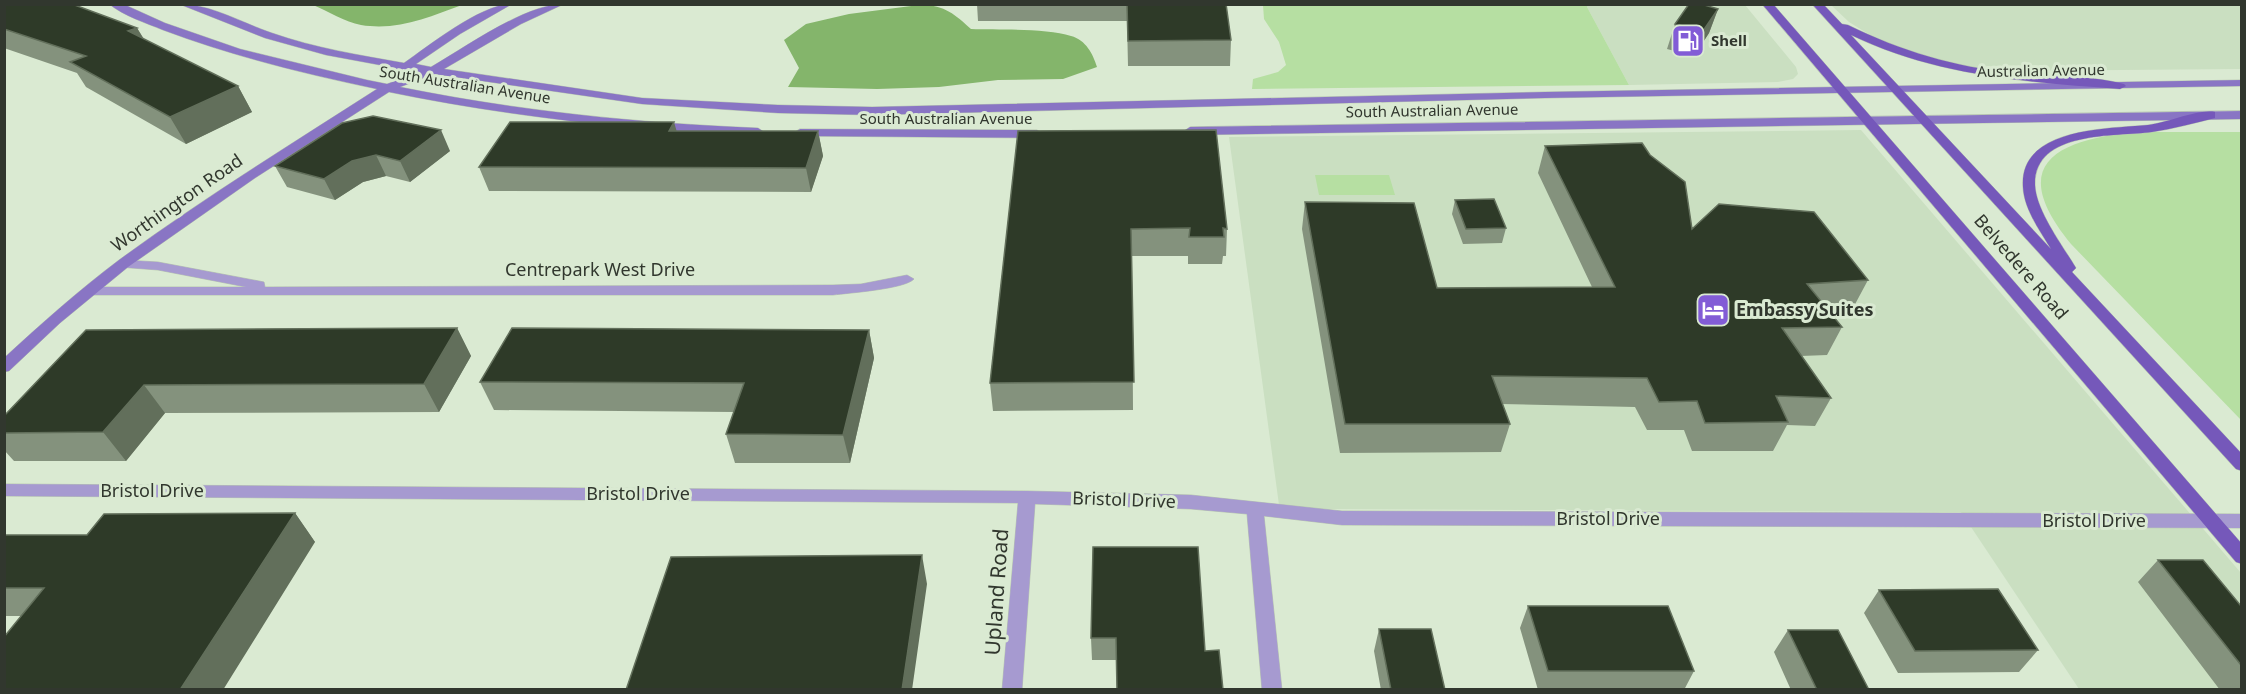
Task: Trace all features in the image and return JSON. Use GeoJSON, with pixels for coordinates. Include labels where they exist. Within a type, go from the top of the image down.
{"type":"FeatureCollection","features":[{"type":"Feature","properties":{"kind":"main road","name":"South Australian Avenue"},"geometry":{"type":"LineString","coordinates":[[114,4],[165,27],[215,45],[385,89],[537,114],[708,130],[766,132]]}},
{"type":"Feature","properties":{"kind":"main road","name":"South Australian Avenue"},"geometry":{"type":"LineString","coordinates":[[184,4],[269,36],[326,52],[432,71],[642,101],[778,109],[872,111],[1841,89]]}},
{"type":"Feature","properties":{"kind":"main road"},"geometry":{"type":"LineString","coordinates":[[385,89],[404,66],[456,32],[507,4]]}},
{"type":"Feature","properties":{"kind":"main road"},"geometry":{"type":"LineString","coordinates":[[385,89],[432,71],[517,22],[559,4]]}},
{"type":"Feature","properties":{"kind":"main road","name":"Belvedere Road"},"geometry":{"type":"LineString","coordinates":[[1767,4],[2241,557]]}},
{"type":"Feature","properties":{"kind":"main road","name":"Belvedere Road"},"geometry":{"type":"LineString","coordinates":[[1817,4],[2241,465]]}},
{"type":"Feature","properties":{"kind":"main road"},"geometry":{"type":"LineString","coordinates":[[1832,20],[1886,48],[1944,67],[1986,74],[2120,86]]}},
{"type":"Feature","properties":{"kind":"main road","name":"Australian Avenue"},"geometry":{"type":"LineString","coordinates":[[1841,89],[2241,84]]}},
{"type":"Feature","properties":{"kind":"main road","name":"Worthington Road"},"geometry":{"type":"LineString","coordinates":[[4,366],[88,292],[193,213],[385,89]]}},
{"type":"Feature","properties":{"kind":"main road"},"geometry":{"type":"LineString","coordinates":[[2081,289],[2032,198],[2029,178],[2035,161],[2050,148],[2082,135],[2117,129],[2151,128],[2211,115]]}},
{"type":"Feature","properties":{"kind":"main road"},"geometry":{"type":"LineString","coordinates":[[1866,120],[2241,115]]}},
{"type":"Feature","properties":{"kind":"main road","name":"South Australian Avenue"},"geometry":{"type":"LineString","coordinates":[[1176,131],[1866,120]]}},
{"type":"Feature","properties":{"kind":"main road","name":"South Australian Avenue"},"geometry":{"type":"LineString","coordinates":[[789,133],[954,135],[1048,133]]}},
{"type":"Feature","properties":{"kind":"street","name":"Centrepark West Drive"},"geometry":{"type":"LineString","coordinates":[[123,264],[158,266],[292,290]]}},
{"type":"Feature","properties":{"kind":"street","name":"Centrepark West Drive"},"geometry":{"type":"LineString","coordinates":[[88,292],[833,290],[861,288],[907,279]]}},
{"type":"Feature","properties":{"kind":"street","name":"Bristol Drive"},"geometry":{"type":"LineString","coordinates":[[4,490],[1027,497],[1191,502],[1342,518],[2241,521]]}},
{"type":"Feature","properties":{"kind":"street","name":"Upland Road"},"geometry":{"type":"LineString","coordinates":[[1012,690],[1027,497]]}},
{"type":"Feature","properties":{"kind":"street"},"geometry":{"type":"LineString","coordinates":[[1255,509],[1256,542],[1272,690]]}},
{"type":"Feature","properties":{"kind":"shaded area"},"geometry":{"type":"Polygon","coordinates":[[[1588,4],[1745,5],[1796,67],[1798,74],[1793,79],[1778,82],[1629,85],[1587,7],[1588,4]]]}},
{"type":"Feature","properties":{"kind":"shaded area"},"geometry":{"type":"Polygon","coordinates":[[[313,5],[462,5],[413,22],[375,26],[349,21],[313,5]]]}},
{"type":"Feature","properties":{"kind":"shaded area"},"geometry":{"type":"Polygon","coordinates":[[[919,5],[942,8],[971,29],[1036,31],[1071,36],[1088,48],[1097,67],[1063,79],[998,80],[939,87],[877,89],[788,87],[799,68],[784,40],[806,24],[849,14],[919,5]]]}},
{"type":"Feature","properties":{"kind":"shaded area"},"geometry":{"type":"Polygon","coordinates":[[[1263,5],[1588,5],[1587,7],[1629,85],[1252,89],[1253,79],[1278,72],[1286,65],[1279,42],[1264,19],[1263,5]]]}},
{"type":"Feature","properties":{"kind":"shaded area"},"geometry":{"type":"Polygon","coordinates":[[[1831,5],[2241,5],[2241,69],[2018,71],[1969,67],[1914,54],[1870,35],[1849,22],[1831,5]]]}},
{"type":"Feature","properties":{"kind":"shaded area"},"geometry":{"type":"Polygon","coordinates":[[[1861,130],[2241,573],[2241,689],[2079,689],[1961,512],[1320,509],[1279,505],[1229,137],[1861,130]]]}},
{"type":"Feature","properties":{"kind":"shaded area"},"geometry":{"type":"Polygon","coordinates":[[[2135,132],[2241,132],[2241,420],[2071,244],[2052,217],[2042,194],[2042,176],[2049,161],[2062,150],[2082,142],[2135,132]]]}},
{"type":"Feature","properties":{"kind":"shaded area"},"geometry":{"type":"Polygon","coordinates":[[[1315,175],[1389,175],[1395,195],[1319,195],[1315,175]]]}},
{"type":"Feature","properties":{"kind":"building"},"geometry":{"type":"Polygon","coordinates":[[[4,4],[72,4],[137,28],[128,31],[238,86],[170,117],[70,62],[86,56],[4,29],[4,4]]]}},
{"type":"Feature","properties":{"kind":"building"},"geometry":{"type":"Polygon","coordinates":[[[1127,4],[1226,4],[1231,40],[1128,41],[1127,4]]]}},
{"type":"Feature","properties":{"kind":"building"},"geometry":{"type":"Polygon","coordinates":[[[1689,4],[1701,4],[1718,9],[1703,31],[1675,24],[1689,4]]]}},
{"type":"Feature","properties":{"kind":"building"},"geometry":{"type":"Polygon","coordinates":[[[373,116],[441,130],[400,161],[376,155],[352,161],[324,179],[275,166],[342,123],[373,116]]]}},
{"type":"Feature","properties":{"kind":"building"},"geometry":{"type":"Polygon","coordinates":[[[510,122],[674,122],[669,131],[818,131],[806,168],[479,167],[510,122]]]}},
{"type":"Feature","properties":{"kind":"building"},"geometry":{"type":"Polygon","coordinates":[[[1216,130],[1227,229],[1223,228],[1224,237],[1189,237],[1190,228],[1131,229],[1134,382],[990,383],[1018,131],[1216,130]]]}},
{"type":"Feature","properties":{"kind":"building","name":"Embassy Suites"},"geometry":{"type":"Polygon","coordinates":[[[1642,143],[1650,155],[1685,182],[1692,229],[1719,204],[1814,212],[1868,280],[1807,284],[1842,327],[1782,328],[1831,398],[1776,396],[1788,422],[1705,423],[1697,401],[1659,402],[1647,378],[1492,376],[1510,424],[1345,424],[1305,202],[1414,203],[1437,288],[1615,287],[1545,146],[1642,143]]]}},
{"type":"Feature","properties":{"kind":"building"},"geometry":{"type":"Polygon","coordinates":[[[1494,199],[1506,228],[1466,229],[1455,200],[1494,199]]]}},
{"type":"Feature","properties":{"kind":"building"},"geometry":{"type":"Polygon","coordinates":[[[457,328],[424,384],[144,385],[103,432],[4,433],[4,416],[86,330],[457,328]]]}},
{"type":"Feature","properties":{"kind":"building"},"geometry":{"type":"Polygon","coordinates":[[[512,328],[869,330],[843,435],[726,434],[744,383],[480,382],[512,328]]]}},
{"type":"Feature","properties":{"kind":"building"},"geometry":{"type":"Polygon","coordinates":[[[295,513],[180,690],[4,690],[4,637],[44,588],[4,588],[4,535],[87,535],[104,514],[295,513]]]}},
{"type":"Feature","properties":{"kind":"building"},"geometry":{"type":"Polygon","coordinates":[[[1093,547],[1198,547],[1205,651],[1219,650],[1223,690],[1117,690],[1116,638],[1091,638],[1093,547]]]}},
{"type":"Feature","properties":{"kind":"building"},"geometry":{"type":"Polygon","coordinates":[[[922,555],[902,690],[626,690],[671,557],[922,555]]]}},
{"type":"Feature","properties":{"kind":"building"},"geometry":{"type":"Polygon","coordinates":[[[2158,560],[2203,560],[2241,606],[2241,665],[2158,560]]]}},
{"type":"Feature","properties":{"kind":"building"},"geometry":{"type":"Polygon","coordinates":[[[1998,589],[2038,650],[1915,651],[1879,590],[1998,589]]]}},
{"type":"Feature","properties":{"kind":"building"},"geometry":{"type":"Polygon","coordinates":[[[1528,606],[1668,606],[1694,671],[1548,671],[1528,606]]]}},
{"type":"Feature","properties":{"kind":"building"},"geometry":{"type":"Polygon","coordinates":[[[1379,629],[1431,629],[1445,690],[1391,690],[1379,629]]]}},
{"type":"Feature","properties":{"kind":"building"},"geometry":{"type":"Polygon","coordinates":[[[1788,630],[1838,630],[1869,690],[1817,690],[1788,630]]]}},
{"type":"Feature","properties":{"kind":"place","name":"Shell"},"geometry":{"type":"Point","coordinates":[1688,41]}},
{"type":"Feature","properties":{"kind":"place","name":"Embassy Suites"},"geometry":{"type":"Point","coordinates":[1713,310]}}]}
